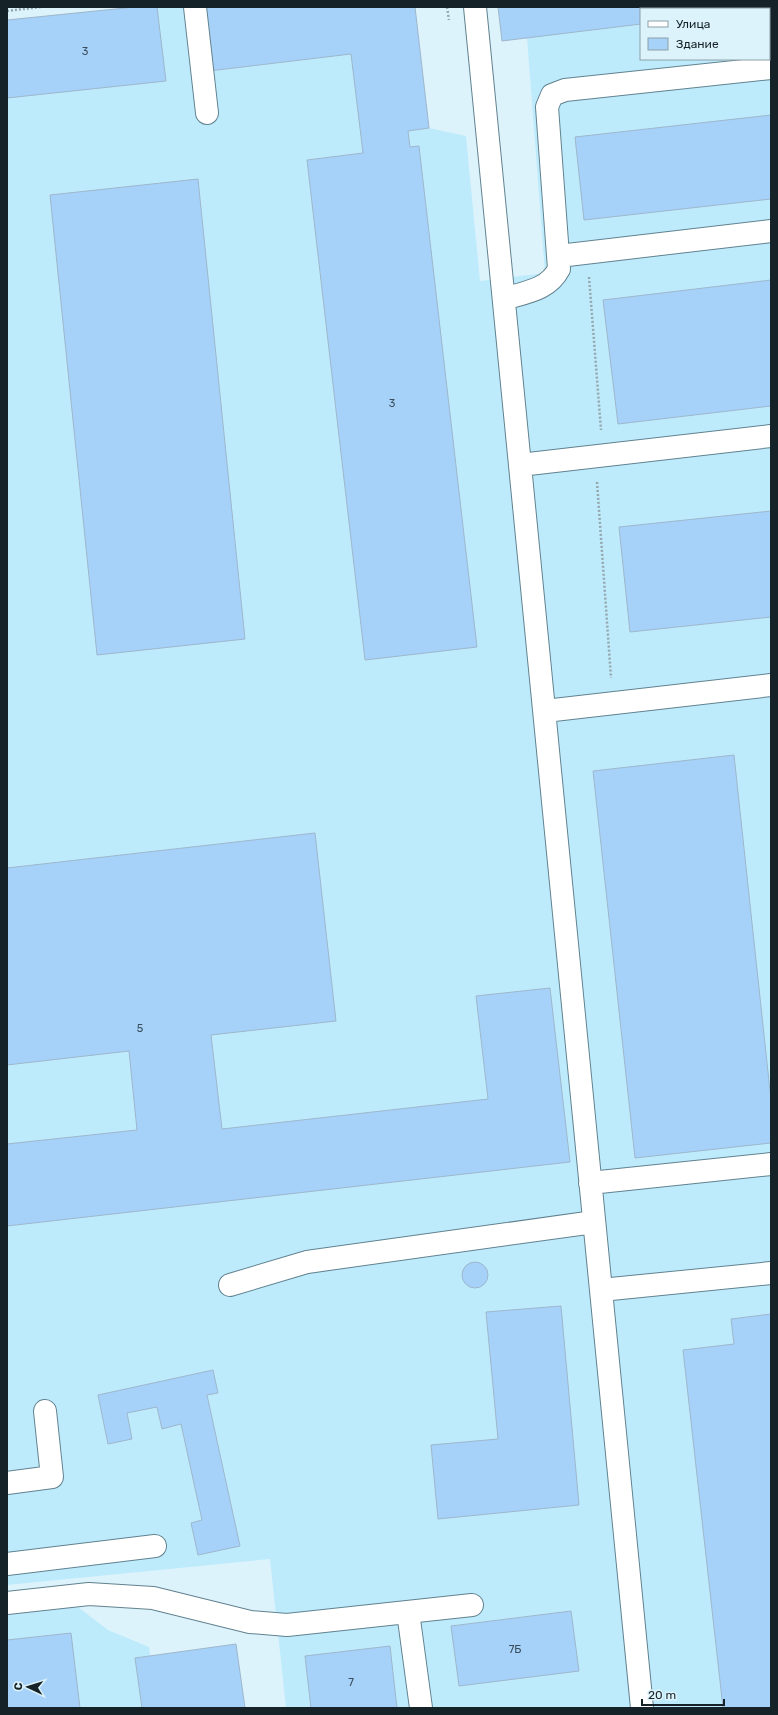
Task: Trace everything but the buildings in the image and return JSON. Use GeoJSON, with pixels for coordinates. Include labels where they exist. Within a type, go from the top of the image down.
{"type":"FeatureCollection","features":[{"type":"Feature","properties":{"kind":"lane"},"geometry":{"type":"LineString","coordinates":[[195,7],[207,113]]}},
{"type":"Feature","properties":{"kind":"lane"},"geometry":{"type":"LineString","coordinates":[[475,7],[642,1708]]}},
{"type":"Feature","properties":{"kind":"lane"},"geometry":{"type":"LineString","coordinates":[[504,299],[544,286],[555,278],[560,269],[547,107],[552,95],[565,90],[771,68]]}},
{"type":"Feature","properties":{"kind":"lane"},"geometry":{"type":"LineString","coordinates":[[560,256],[771,231]]}},
{"type":"Feature","properties":{"kind":"lane"},"geometry":{"type":"LineString","coordinates":[[520,465],[771,436]]}},
{"type":"Feature","properties":{"kind":"lane"},"geometry":{"type":"LineString","coordinates":[[545,711],[771,685]]}},
{"type":"Feature","properties":{"kind":"lane"},"geometry":{"type":"LineString","coordinates":[[590,1183],[771,1164]]}},
{"type":"Feature","properties":{"kind":"lane"},"geometry":{"type":"LineString","coordinates":[[230,1285],[307,1262],[594,1222]]}},
{"type":"Feature","properties":{"kind":"lane"},"geometry":{"type":"LineString","coordinates":[[601,1290],[771,1273]]}},
{"type":"Feature","properties":{"kind":"lane"},"geometry":{"type":"LineString","coordinates":[[7,1483],[52,1477],[44,1412]]}},
{"type":"Feature","properties":{"kind":"lane"},"geometry":{"type":"LineString","coordinates":[[7,1564],[155,1546]]}},
{"type":"Feature","properties":{"kind":"lane"},"geometry":{"type":"LineString","coordinates":[[7,1603],[89,1594],[153,1598],[250,1622],[286,1625],[472,1605]]}},
{"type":"Feature","properties":{"kind":"lane"},"geometry":{"type":"LineString","coordinates":[[408,1612],[421,1708]]}},
{"type":"Feature","properties":{"kind":"path"},"geometry":{"type":"LineString","coordinates":[[7,11],[41,7]]}},
{"type":"Feature","properties":{"kind":"path"},"geometry":{"type":"LineString","coordinates":[[588,274],[602,436]]}},
{"type":"Feature","properties":{"kind":"path"},"geometry":{"type":"LineString","coordinates":[[597,479],[611,685]]}},
{"type":"Feature","properties":{"kind":"shaded area"},"geometry":{"type":"Polygon","coordinates":[[[135,7],[415,7],[429,128],[466,136],[480,281],[545,273],[527,38],[498,7],[771,7],[771,1708],[286,1708],[270,1559],[7,1585],[7,20],[135,7]]]}},
{"type":"Feature","properties":{"kind":"shaded area"},"geometry":{"type":"Polygon","coordinates":[[[78,1607],[108,1630],[149,1647],[158,1708],[7,1708],[7,1615],[78,1607]]]}}]}
